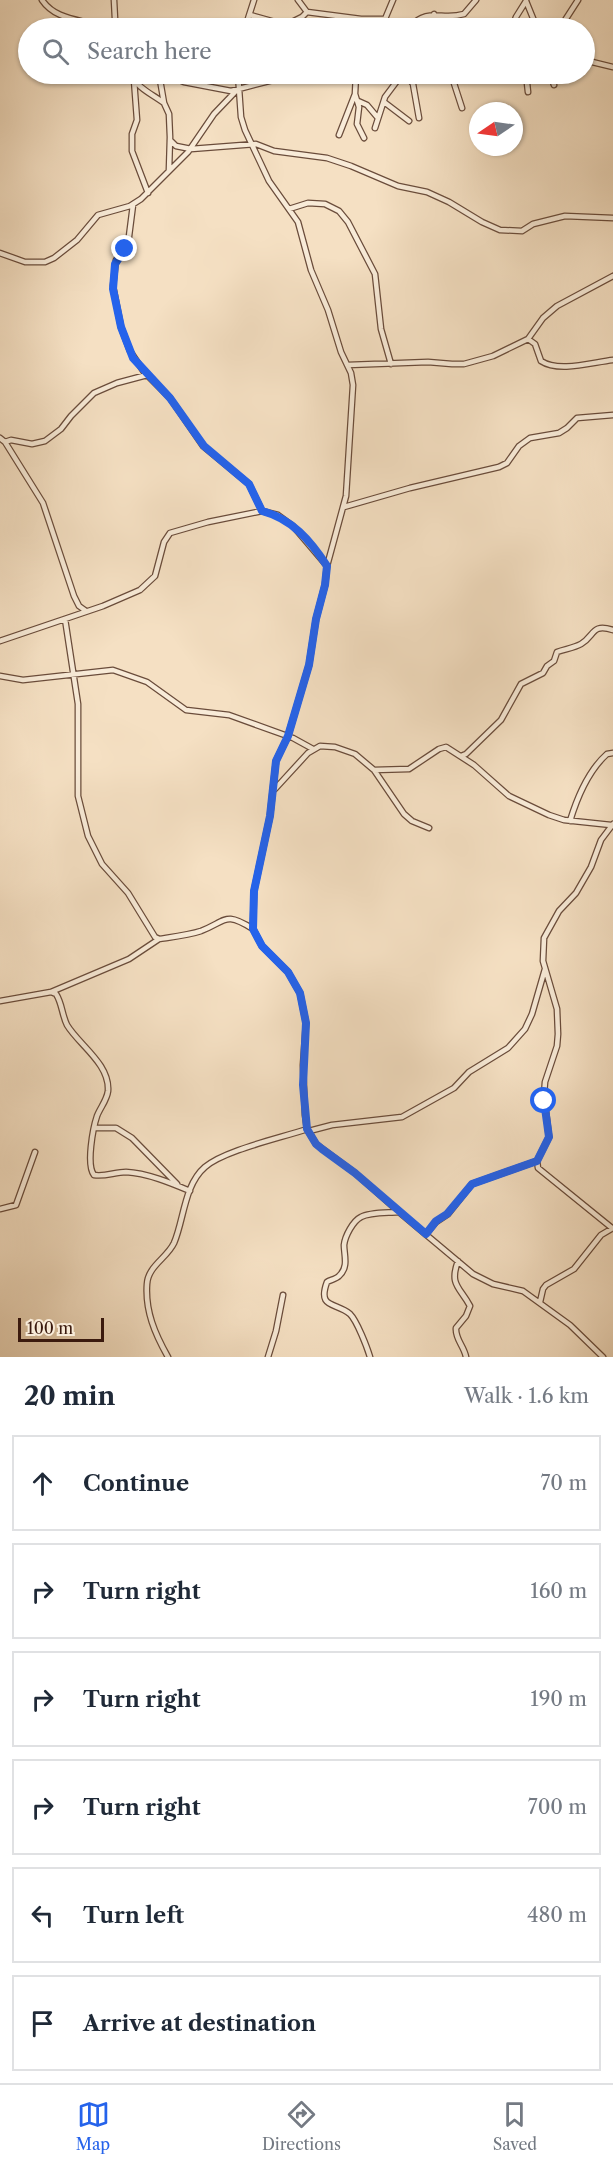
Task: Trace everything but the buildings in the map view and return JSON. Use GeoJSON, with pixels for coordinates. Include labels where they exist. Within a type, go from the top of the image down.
{"type":"FeatureCollection","features":[{"type":"Feature","properties":{"kind":"street"},"geometry":{"type":"LineString","coordinates":[[42,0],[56,14],[72,18]]}},
{"type":"Feature","properties":{"kind":"street"},"geometry":{"type":"LineString","coordinates":[[114,0],[115,18]]}},
{"type":"Feature","properties":{"kind":"street"},"geometry":{"type":"LineString","coordinates":[[249,18],[254,0]]}},
{"type":"Feature","properties":{"kind":"street"},"geometry":{"type":"LineString","coordinates":[[298,0],[307,12],[353,18]]}},
{"type":"Feature","properties":{"kind":"street"},"geometry":{"type":"LineString","coordinates":[[385,18],[393,0]]}},
{"type":"Feature","properties":{"kind":"street"},"geometry":{"type":"LineString","coordinates":[[424,17],[434,14],[460,15],[466,13],[476,0]]}},
{"type":"Feature","properties":{"kind":"street"},"geometry":{"type":"LineString","coordinates":[[566,18],[578,0]]}},
{"type":"Feature","properties":{"kind":"street"},"geometry":{"type":"LineString","coordinates":[[516,18],[526,1]]}},
{"type":"Feature","properties":{"kind":"street"},"geometry":{"type":"LineString","coordinates":[[526,1],[533,18]]}},
{"type":"Feature","properties":{"kind":"street"},"geometry":{"type":"LineString","coordinates":[[300,18],[307,12]]}},
{"type":"Feature","properties":{"kind":"street"},"geometry":{"type":"LineString","coordinates":[[434,14],[435,18]]}},
{"type":"Feature","properties":{"kind":"street"},"geometry":{"type":"LineString","coordinates":[[250,15],[261,18]]}},
{"type":"Feature","properties":{"kind":"street"},"geometry":{"type":"LineString","coordinates":[[595,62],[613,67]]}},
{"type":"Feature","properties":{"kind":"street"},"geometry":{"type":"LineString","coordinates":[[134,84],[137,115],[132,134],[132,151],[148,192]]}},
{"type":"Feature","properties":{"kind":"street"},"geometry":{"type":"LineString","coordinates":[[139,84],[164,103]]}},
{"type":"Feature","properties":{"kind":"street"},"geometry":{"type":"LineString","coordinates":[[161,84],[164,103],[169,114],[169,170]]}},
{"type":"Feature","properties":{"kind":"street"},"geometry":{"type":"LineString","coordinates":[[194,84],[238,90],[259,84]]}},
{"type":"Feature","properties":{"kind":"street"},"geometry":{"type":"LineString","coordinates":[[238,84],[243,125],[269,181],[298,222],[317,287],[348,365],[354,396],[344,507],[327,566],[309,665],[288,736],[276,761],[274,790],[254,891],[253,929],[262,946],[288,972],[300,993],[306,1023],[303,1085],[308,1130],[322,1149],[355,1173],[481,1279],[523,1291],[570,1324],[603,1357]]}},
{"type":"Feature","properties":{"kind":"street"},"geometry":{"type":"LineString","coordinates":[[354,84],[359,114],[357,124],[364,138]]}},
{"type":"Feature","properties":{"kind":"street"},"geometry":{"type":"LineString","coordinates":[[375,128],[384,102],[396,84]]}},
{"type":"Feature","properties":{"kind":"street"},"geometry":{"type":"LineString","coordinates":[[413,84],[419,118]]}},
{"type":"Feature","properties":{"kind":"street"},"geometry":{"type":"LineString","coordinates":[[454,84],[462,108]]}},
{"type":"Feature","properties":{"kind":"street"},"geometry":{"type":"LineString","coordinates":[[527,84],[528,92]]}},
{"type":"Feature","properties":{"kind":"street"},"geometry":{"type":"LineString","coordinates":[[0,253],[32,264],[45,262],[54,258],[77,240],[98,215],[133,205],[191,148],[214,114],[238,90]]}},
{"type":"Feature","properties":{"kind":"street"},"geometry":{"type":"LineString","coordinates":[[339,135],[355,94]]}},
{"type":"Feature","properties":{"kind":"street"},"geometry":{"type":"LineString","coordinates":[[358,101],[367,105],[378,118]]}},
{"type":"Feature","properties":{"kind":"street"},"geometry":{"type":"LineString","coordinates":[[384,102],[409,121]]}},
{"type":"Feature","properties":{"kind":"street"},"geometry":{"type":"LineString","coordinates":[[170,140],[176,146],[191,148],[264,145],[274,151],[327,158],[398,186],[419,190],[449,202],[500,230],[522,231],[533,224],[565,216],[613,218]]}},
{"type":"Feature","properties":{"kind":"street"},"geometry":{"type":"LineString","coordinates":[[289,209],[308,203],[325,204],[339,211],[348,222],[375,274],[381,329],[391,364]]}},
{"type":"Feature","properties":{"kind":"street"},"geometry":{"type":"LineString","coordinates":[[133,205],[129,240],[115,264],[113,289],[127,344],[133,358],[170,398],[204,446],[249,484],[262,511]]}},
{"type":"Feature","properties":{"kind":"street"},"geometry":{"type":"LineString","coordinates":[[348,365],[428,362],[464,364],[493,356],[528,339],[543,318],[557,306],[613,276]]}},
{"type":"Feature","properties":{"kind":"street"},"geometry":{"type":"LineString","coordinates":[[528,339],[534,341],[541,361],[550,366],[583,365],[613,360]]}},
{"type":"Feature","properties":{"kind":"street"},"geometry":{"type":"LineString","coordinates":[[5,442],[16,441],[32,444],[45,441],[61,429],[70,416],[94,393],[117,383],[147,375]]}},
{"type":"Feature","properties":{"kind":"street"},"geometry":{"type":"LineString","coordinates":[[344,507],[410,488],[499,467],[507,463],[519,446],[530,438],[559,433],[577,418],[613,415]]}},
{"type":"Feature","properties":{"kind":"street"},"geometry":{"type":"LineString","coordinates":[[0,438],[5,442],[43,503],[74,596],[79,606],[86,611]]}},
{"type":"Feature","properties":{"kind":"street"},"geometry":{"type":"LineString","coordinates":[[0,641],[135,592],[149,584],[157,572],[164,542],[172,532],[238,514],[262,511],[278,515],[294,526],[327,566]]}},
{"type":"Feature","properties":{"kind":"street"},"geometry":{"type":"LineString","coordinates":[[65,619],[79,722],[77,790],[88,836],[102,864],[129,892],[155,937],[159,939]]}},
{"type":"Feature","properties":{"kind":"street"},"geometry":{"type":"LineString","coordinates":[[461,756],[466,754],[501,720],[521,684],[543,673],[548,664],[554,661],[558,652],[583,643],[591,632],[597,629],[613,630]]}},
{"type":"Feature","properties":{"kind":"street"},"geometry":{"type":"LineString","coordinates":[[0,676],[23,680],[113,670],[147,682],[186,710],[229,715],[288,736],[313,749]]}},
{"type":"Feature","properties":{"kind":"street"},"geometry":{"type":"LineString","coordinates":[[274,790],[313,749],[324,745],[350,751],[374,770],[404,814],[412,821],[429,828]]}},
{"type":"Feature","properties":{"kind":"street"},"geometry":{"type":"LineString","coordinates":[[374,770],[409,769],[444,747],[483,772],[508,796],[549,815],[612,825],[599,845],[584,879],[573,897],[559,911],[544,938],[545,969],[557,1009],[558,1040],[546,1077],[544,1095],[549,1137],[537,1161],[538,1168],[612,1228],[601,1235],[574,1269],[543,1288],[540,1302]]}},
{"type":"Feature","properties":{"kind":"street"},"geometry":{"type":"LineString","coordinates":[[570,820],[575,805],[598,763],[607,754],[613,753]]}},
{"type":"Feature","properties":{"kind":"street"},"geometry":{"type":"LineString","coordinates":[[0,1001],[51,992],[129,959],[159,939],[200,931],[217,921],[230,918],[253,929]]}},
{"type":"Feature","properties":{"kind":"street"},"geometry":{"type":"LineString","coordinates":[[168,1357],[149,1316],[147,1281],[152,1270],[171,1248],[190,1191],[200,1173],[216,1161],[246,1148],[308,1130],[402,1117],[454,1088],[464,1076],[508,1048],[525,1029],[532,1014],[545,969]]}},
{"type":"Feature","properties":{"kind":"street"},"geometry":{"type":"LineString","coordinates":[[51,992],[58,998],[68,1026],[97,1062],[107,1079],[108,1094],[96,1119],[89,1167],[94,1175],[129,1173],[190,1191]]}},
{"type":"Feature","properties":{"kind":"street"},"geometry":{"type":"LineString","coordinates":[[95,1128],[116,1128],[132,1138],[179,1186]]}},
{"type":"Feature","properties":{"kind":"street"},"geometry":{"type":"LineString","coordinates":[[0,1209],[16,1205],[35,1152]]}},
{"type":"Feature","properties":{"kind":"street"},"geometry":{"type":"LineString","coordinates":[[426,1234],[436,1221],[452,1209],[472,1184],[537,1161]]}},
{"type":"Feature","properties":{"kind":"street"},"geometry":{"type":"LineString","coordinates":[[370,1357],[352,1316],[329,1305],[323,1291],[327,1282],[339,1277],[342,1273],[346,1261],[344,1244],[352,1225],[364,1215],[399,1212]]}},
{"type":"Feature","properties":{"kind":"street"},"geometry":{"type":"LineString","coordinates":[[458,1261],[453,1274],[454,1279],[470,1305],[468,1313],[456,1328],[456,1337],[466,1357]]}},
{"type":"Feature","properties":{"kind":"street"},"geometry":{"type":"LineString","coordinates":[[268,1357],[283,1295]]}},
{"type":"Feature","properties":{"kind":"route"},"geometry":{"type":"LineString","coordinates":[[125,249],[116,260],[113,289],[121,327],[133,358],[170,398],[190,430],[208,451],[249,484],[262,511],[278,515],[294,526],[327,566],[309,665],[288,736],[276,761],[270,816],[254,891],[253,906],[253,929],[256,937],[288,972],[300,993],[306,1023],[303,1085],[307,1129],[316,1144],[355,1173],[426,1234],[436,1221],[456,1205],[472,1184],[537,1161],[550,1134],[544,1101]]}}]}
